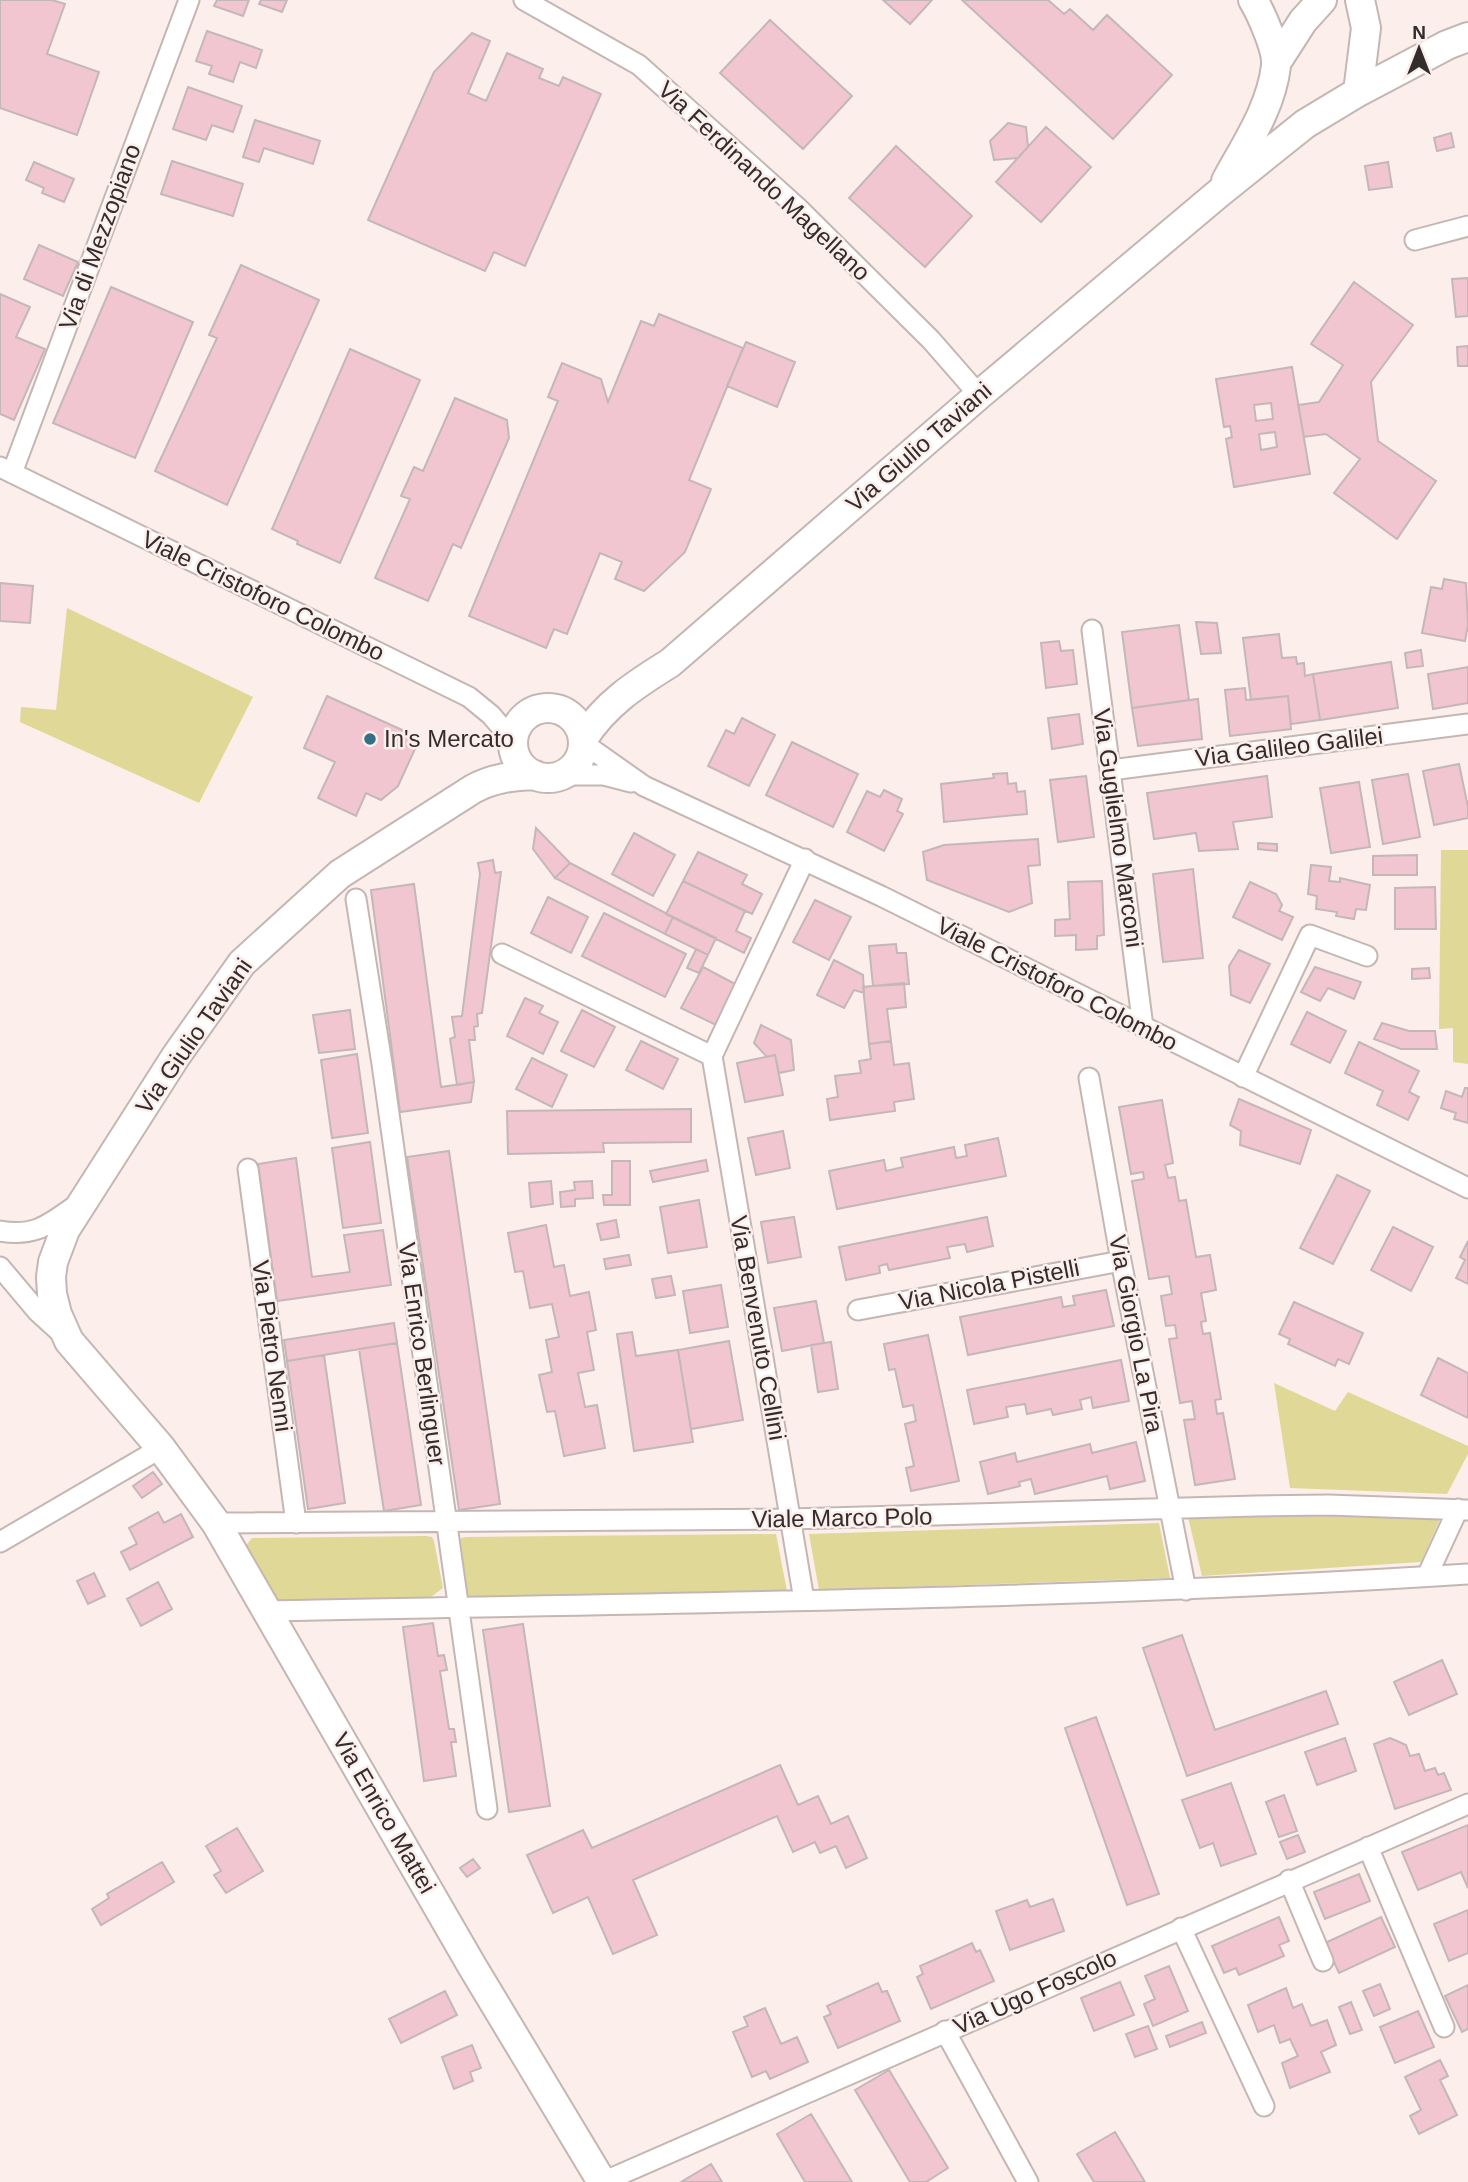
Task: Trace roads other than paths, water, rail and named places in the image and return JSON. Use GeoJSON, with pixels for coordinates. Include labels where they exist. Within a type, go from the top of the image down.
{"type":"FeatureCollection","features":[{"type":"Feature","properties":{"kind":"main road"},"geometry":{"type":"LineString","coordinates":[[1252,0],[1259,10],[1276,63]]}},
{"type":"Feature","properties":{"kind":"main road","name":"Via Giulio Taviani"},"geometry":{"type":"LineString","coordinates":[[1219,193],[1265,110],[1276,63],[1303,21],[1322,0]]}},
{"type":"Feature","properties":{"kind":"main road"},"geometry":{"type":"LineString","coordinates":[[1358,92],[1366,28],[1360,0]]}},
{"type":"Feature","properties":{"kind":"main road","name":"Via Giulio Taviani"},"geometry":{"type":"LineString","coordinates":[[583,741],[602,712],[617,698],[670,663],[979,395],[1305,124],[1358,92],[1447,45],[1468,37]]}},
{"type":"Feature","properties":{"kind":"main road","name":"Via Giulio Taviani"},"geometry":{"type":"LineString","coordinates":[[551,709],[617,698]]}},
{"type":"Feature","properties":{"kind":"main road"},"geometry":{"type":"LineString","coordinates":[[513,744],[518,726],[526,716],[538,710],[551,709]]}},
{"type":"Feature","properties":{"kind":"main road","name":"Viale Cristoforo Colombo"},"geometry":{"type":"LineString","coordinates":[[551,709],[570,716],[578,726],[583,741]]}},
{"type":"Feature","properties":{"kind":"main road"},"geometry":{"type":"LineString","coordinates":[[563,775],[579,759],[583,741]]}},
{"type":"Feature","properties":{"kind":"main road","name":"Via Giulio Taviani"},"geometry":{"type":"LineString","coordinates":[[69,1341],[54,1303],[51,1277],[57,1245],[82,1201],[176,1056],[242,963],[340,874],[486,782],[505,761],[513,744]]}},
{"type":"Feature","properties":{"kind":"main road","name":"Viale Cristoforo Colombo"},"geometry":{"type":"LineString","coordinates":[[513,744],[522,766],[535,775],[549,778],[563,775]]}},
{"type":"Feature","properties":{"kind":"main road","name":"Via Giulio Taviani"},"geometry":{"type":"LineString","coordinates":[[486,782],[513,776],[535,775]]}},
{"type":"Feature","properties":{"kind":"main road","name":"Via Enrico Mattei"},"geometry":{"type":"LineString","coordinates":[[69,1341],[160,1447],[216,1523],[472,1966],[602,2182]]}},
{"type":"Feature","properties":{"kind":"street","name":"Via di Mezzopiano"},"geometry":{"type":"LineString","coordinates":[[6,470],[189,0]]}},
{"type":"Feature","properties":{"kind":"street","name":"Via Ferdinando Magellano"},"geometry":{"type":"LineString","coordinates":[[524,0],[639,65],[797,207],[931,340],[979,395]]}},
{"type":"Feature","properties":{"kind":"street"},"geometry":{"type":"LineString","coordinates":[[1415,240],[1468,226]]}},
{"type":"Feature","properties":{"kind":"street","name":"Viale Cristoforo Colombo"},"geometry":{"type":"LineString","coordinates":[[6,470],[468,697],[491,715],[513,744]]}},
{"type":"Feature","properties":{"kind":"street","name":"Via Guglielmo Marconi"},"geometry":{"type":"LineString","coordinates":[[1092,630],[1143,1027]]}},
{"type":"Feature","properties":{"kind":"street","name":"Via Galileo Galilei"},"geometry":{"type":"LineString","coordinates":[[1111,770],[1468,724]]}},
{"type":"Feature","properties":{"kind":"street","name":"Viale Cristoforo Colombo"},"geometry":{"type":"LineString","coordinates":[[583,741],[644,786]]}},
{"type":"Feature","properties":{"kind":"street","name":"Viale Cristoforo Colombo"},"geometry":{"type":"LineString","coordinates":[[563,775],[604,775],[644,786],[804,859],[1468,1188]]}},
{"type":"Feature","properties":{"kind":"street"},"geometry":{"type":"LineString","coordinates":[[502,954],[712,1056],[804,859]]}},
{"type":"Feature","properties":{"kind":"street","name":"Via Enrico Berlinguer"},"geometry":{"type":"LineString","coordinates":[[356,899],[382,1064],[487,1809]]}},
{"type":"Feature","properties":{"kind":"street"},"geometry":{"type":"LineString","coordinates":[[1243,1077],[1311,935],[1367,956]]}},
{"type":"Feature","properties":{"kind":"street","name":"Via Benvenuto Cellini"},"geometry":{"type":"LineString","coordinates":[[712,1056],[804,1600]]}},
{"type":"Feature","properties":{"kind":"street","name":"Via Giorgio La Pira"},"geometry":{"type":"LineString","coordinates":[[1088,1078],[1186,1590]]}},
{"type":"Feature","properties":{"kind":"street","name":"Via Pietro Nenni"},"geometry":{"type":"LineString","coordinates":[[248,1169],[296,1523]]}},
{"type":"Feature","properties":{"kind":"street"},"geometry":{"type":"LineString","coordinates":[[0,1231],[16,1234],[34,1232],[82,1201]]}},
{"type":"Feature","properties":{"kind":"street","name":"Via Nicola Pistelli"},"geometry":{"type":"LineString","coordinates":[[858,1310],[1121,1261]]}},
{"type":"Feature","properties":{"kind":"street"},"geometry":{"type":"LineString","coordinates":[[0,1267],[38,1312],[69,1341]]}},
{"type":"Feature","properties":{"kind":"street"},"geometry":{"type":"LineString","coordinates":[[0,1542],[160,1447]]}},
{"type":"Feature","properties":{"kind":"street","name":"Viale Marco Polo"},"geometry":{"type":"LineString","coordinates":[[216,1523],[790,1519],[1316,1506],[1463,1509]]}},
{"type":"Feature","properties":{"kind":"street"},"geometry":{"type":"LineString","coordinates":[[1427,1576],[1463,1509]]}},
{"type":"Feature","properties":{"kind":"street"},"geometry":{"type":"LineString","coordinates":[[266,1611],[1186,1590],[1468,1573]]}},
{"type":"Feature","properties":{"kind":"street","name":"Via Ugo Foscolo"},"geometry":{"type":"LineString","coordinates":[[602,2182],[1468,1804]]}},
{"type":"Feature","properties":{"kind":"street"},"geometry":{"type":"LineString","coordinates":[[1368,1847],[1444,2026]]}},
{"type":"Feature","properties":{"kind":"street"},"geometry":{"type":"LineString","coordinates":[[1289,1880],[1323,1961]]}},
{"type":"Feature","properties":{"kind":"street"},"geometry":{"type":"LineString","coordinates":[[1181,1928],[1264,2106]]}},
{"type":"Feature","properties":{"kind":"street"},"geometry":{"type":"LineString","coordinates":[[945,2031],[1028,2182]]}},
{"type":"Feature","properties":{"kind":"place","name":"In's Mercato"},"geometry":{"type":"Point","coordinates":[370,739]}}]}
